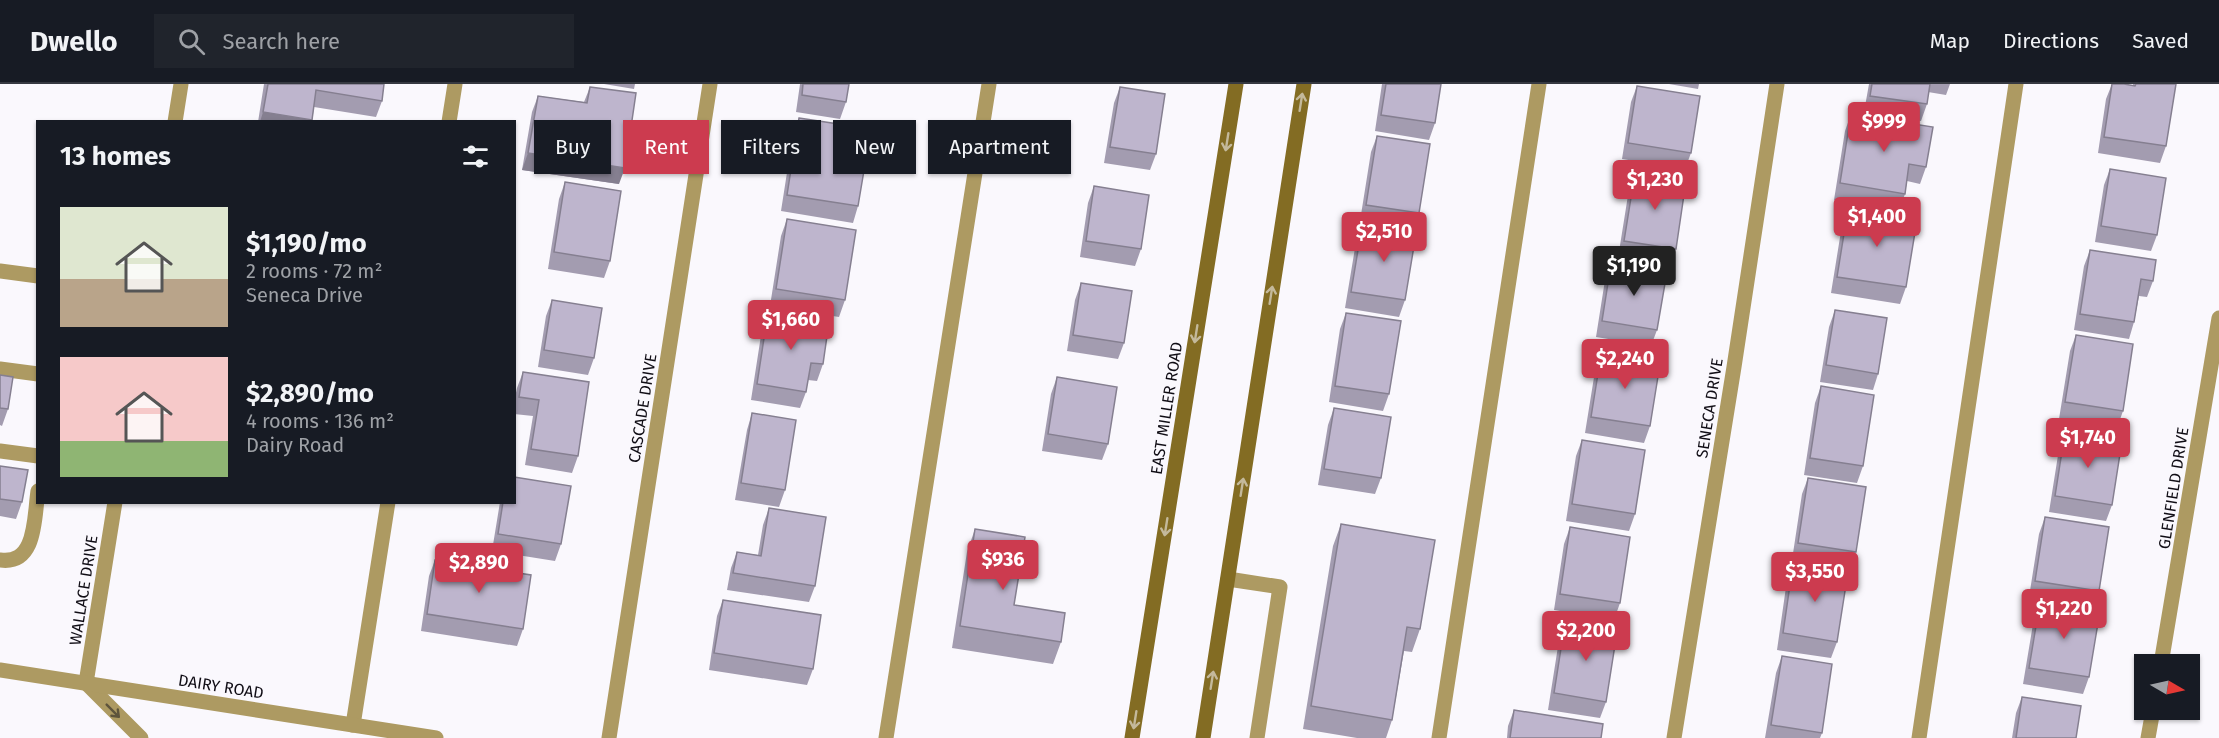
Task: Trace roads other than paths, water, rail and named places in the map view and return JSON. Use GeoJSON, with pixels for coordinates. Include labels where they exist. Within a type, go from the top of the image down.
{"type":"FeatureCollection","features":[{"type":"Feature","properties":{"kind":"main road","name":"EAST MILLER ROAD"},"geometry":{"type":"LineString","coordinates":[[1132,738],[1236,84]]}},
{"type":"Feature","properties":{"kind":"main road"},"geometry":{"type":"LineString","coordinates":[[1203,738],[1304,84]]}},
{"type":"Feature","properties":{"kind":"street"},"geometry":{"type":"LineString","coordinates":[[175,120],[181,84]]}},
{"type":"Feature","properties":{"kind":"street"},"geometry":{"type":"LineString","coordinates":[[449,120],[455,84]]}},
{"type":"Feature","properties":{"kind":"street","name":"CASCADE DRIVE"},"geometry":{"type":"LineString","coordinates":[[609,738],[711,84]]}},
{"type":"Feature","properties":{"kind":"street"},"geometry":{"type":"LineString","coordinates":[[885,738],[989,84]]}},
{"type":"Feature","properties":{"kind":"street"},"geometry":{"type":"LineString","coordinates":[[1439,738],[1539,84]]}},
{"type":"Feature","properties":{"kind":"street","name":"SENECA DRIVE"},"geometry":{"type":"LineString","coordinates":[[1674,738],[1777,84]]}},
{"type":"Feature","properties":{"kind":"street"},"geometry":{"type":"LineString","coordinates":[[1919,738],[2016,84]]}},
{"type":"Feature","properties":{"kind":"street"},"geometry":{"type":"LineString","coordinates":[[0,271],[36,276]]}},
{"type":"Feature","properties":{"kind":"street","name":"GLENFIELD DRIVE"},"geometry":{"type":"LineString","coordinates":[[2163,654],[2219,318]]}},
{"type":"Feature","properties":{"kind":"street"},"geometry":{"type":"LineString","coordinates":[[0,369],[36,374]]}},
{"type":"Feature","properties":{"kind":"street"},"geometry":{"type":"LineString","coordinates":[[0,451],[36,456]]}},
{"type":"Feature","properties":{"kind":"street"},"geometry":{"type":"LineString","coordinates":[[0,560],[21,558],[29,547],[36,503]]}},
{"type":"Feature","properties":{"kind":"street","name":"WALLACE DRIVE"},"geometry":{"type":"LineString","coordinates":[[86,683],[115,504]]}},
{"type":"Feature","properties":{"kind":"street"},"geometry":{"type":"LineString","coordinates":[[353,725],[388,504]]}},
{"type":"Feature","properties":{"kind":"street"},"geometry":{"type":"LineString","coordinates":[[1228,579],[1280,587],[1257,738]]}},
{"type":"Feature","properties":{"kind":"street","name":"DAIRY ROAD"},"geometry":{"type":"LineString","coordinates":[[0,670],[436,738]]}},
{"type":"Feature","properties":{"kind":"street"},"geometry":{"type":"LineString","coordinates":[[86,683],[141,738]]}},
{"type":"Feature","properties":{"kind":"street"},"geometry":{"type":"LineString","coordinates":[[2148,738],[2151,720]]}}]}
